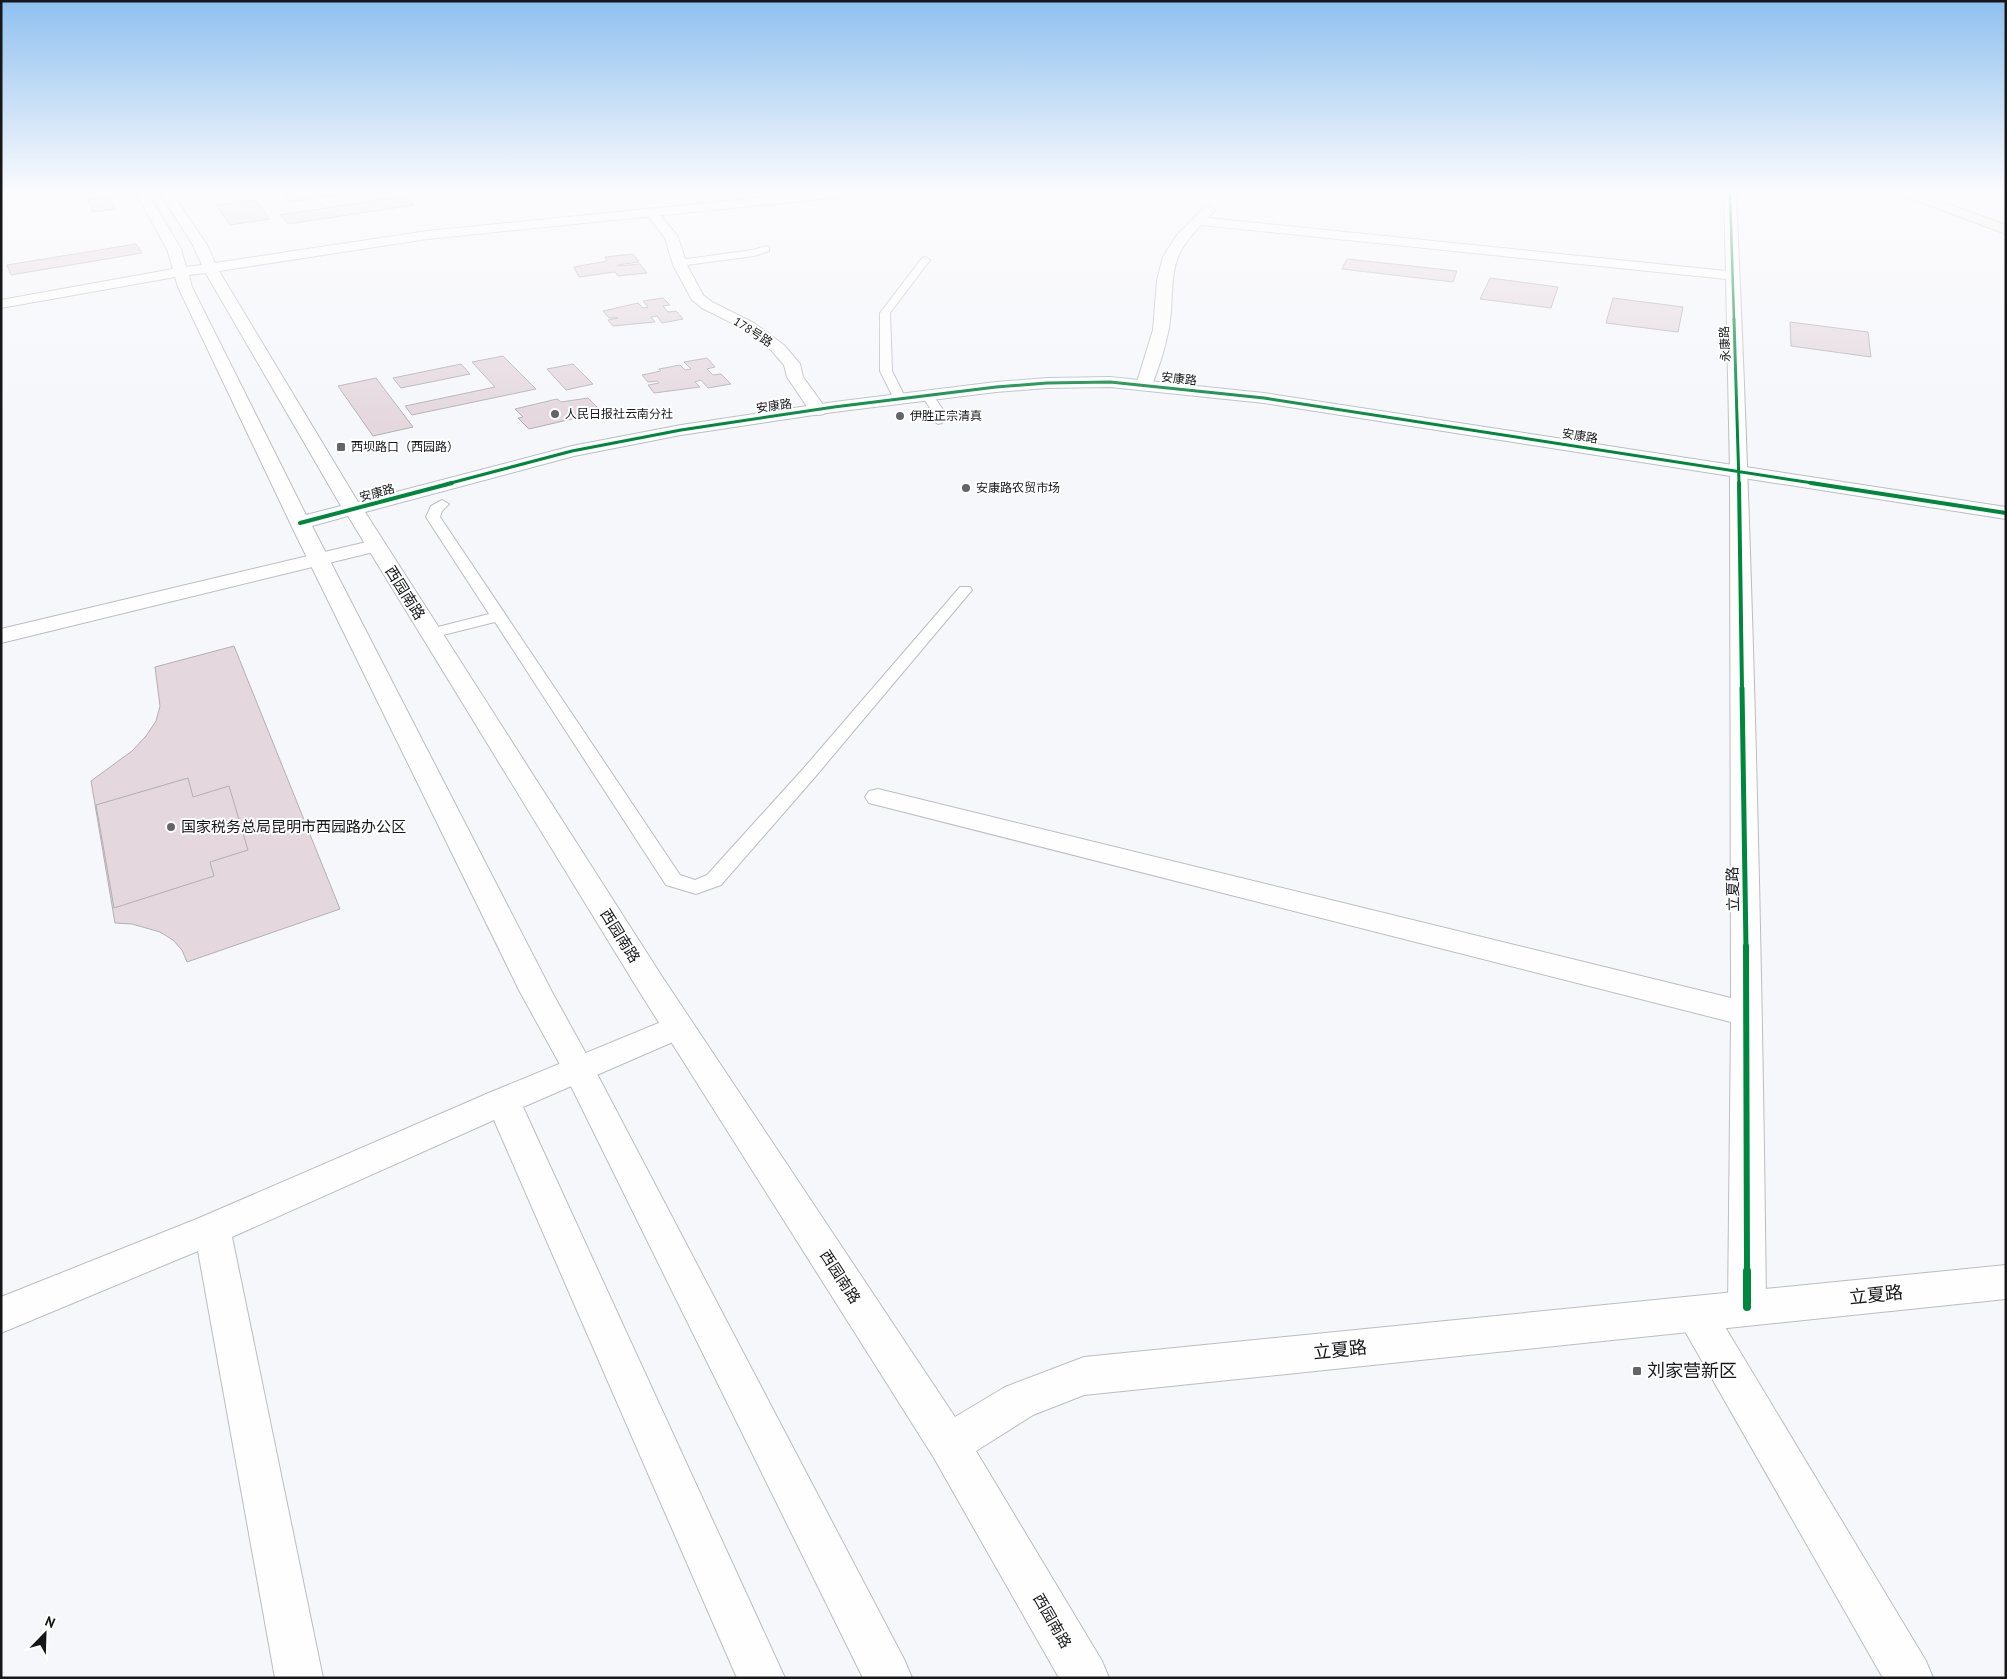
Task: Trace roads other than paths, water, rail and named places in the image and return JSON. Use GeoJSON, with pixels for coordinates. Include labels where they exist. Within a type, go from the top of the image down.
{"type":"FeatureCollection","features":[{"type":"Feature","properties":{"kind":"street"},"geometry":{"type":"LineString","coordinates":[[1,293],[171,268]]}},
{"type":"Feature","properties":{"kind":"street"},"geometry":{"type":"LineString","coordinates":[[1,304],[173,268]]}},
{"type":"Feature","properties":{"kind":"street"},"geometry":{"type":"LineString","coordinates":[[180,268],[185,287],[300,522],[531,983],[578,1070],[888,1678]]}},
{"type":"Feature","properties":{"kind":"street","name":"西园南路"},"geometry":{"type":"LineString","coordinates":[[211,268],[375,546],[678,1028],[949,1444],[1085,1678]]}},
{"type":"Feature","properties":{"kind":"street","name":"178号路"},"geometry":{"type":"LineString","coordinates":[[682,268],[698,297],[707,305],[749,326],[778,348],[792,364],[795,377],[818,410]]}},
{"type":"Feature","properties":{"kind":"street"},"geometry":{"type":"LineString","coordinates":[[1144,385],[1162,322],[1166,268]]}},
{"type":"Feature","properties":{"kind":"street"},"geometry":{"type":"LineString","coordinates":[[1666,268],[1734,276]]}},
{"type":"Feature","properties":{"kind":"street","name":"永康路"},"geometry":{"type":"LineString","coordinates":[[1734,268],[1739,471]]}},
{"type":"Feature","properties":{"kind":"street","name":"安康路"},"geometry":{"type":"LineString","coordinates":[[300,522],[572,451],[681,430],[900,399],[1046,383],[1110,382],[1264,398],[2006,513]]}},
{"type":"Feature","properties":{"kind":"street","name":"立夏路"},"geometry":{"type":"LineString","coordinates":[[1739,471],[1747,1014],[1747,1307]]}},
{"type":"Feature","properties":{"kind":"street"},"geometry":{"type":"LineString","coordinates":[[1,636],[375,546]]}},
{"type":"Feature","properties":{"kind":"street"},"geometry":{"type":"LineString","coordinates":[[878,797],[1747,1014]]}},
{"type":"Feature","properties":{"kind":"street"},"geometry":{"type":"LineString","coordinates":[[1,1315],[212,1230],[503,1101],[678,1028]]}},
{"type":"Feature","properties":{"kind":"street"},"geometry":{"type":"LineString","coordinates":[[503,1101],[761,1678]]}},
{"type":"Feature","properties":{"kind":"street"},"geometry":{"type":"LineString","coordinates":[[212,1230],[299,1678]]}},
{"type":"Feature","properties":{"kind":"street","name":"立夏路"},"geometry":{"type":"LineString","coordinates":[[949,1444],[1019,1401],[1084,1376],[2006,1282]]}},
{"type":"Feature","properties":{"kind":"street"},"geometry":{"type":"LineString","coordinates":[[1696,1314],[1909,1678]]}},
{"type":"Feature","properties":{"kind":"lane"},"geometry":{"type":"LineString","coordinates":[[900,399],[886,371],[884,313],[919,268]]}},
{"type":"Feature","properties":{"kind":"lane"},"geometry":{"type":"LineString","coordinates":[[928,396],[938,411],[938,420]]}},
{"type":"Feature","properties":{"kind":"lane"},"geometry":{"type":"LineString","coordinates":[[442,504],[436,509],[433,517],[674,880],[696,887],[714,880],[810,772],[965,590]]}},
{"type":"Feature","properties":{"kind":"lane"},"geometry":{"type":"LineString","coordinates":[[431,633],[499,616]]}},
{"type":"Feature","properties":{"kind":"place","name":"人民日报社云南分社"},"geometry":{"type":"Point","coordinates":[555,414]}},
{"type":"Feature","properties":{"kind":"place","name":"伊胜正宗清真"},"geometry":{"type":"Point","coordinates":[900,416]}},
{"type":"Feature","properties":{"kind":"place","name":"西坝路口（西园路）"},"geometry":{"type":"Point","coordinates":[341,447]}},
{"type":"Feature","properties":{"kind":"place","name":"安康路农贸市场"},"geometry":{"type":"Point","coordinates":[966,488]}},
{"type":"Feature","properties":{"kind":"place","name":"国家税务总局昆明市西园路办公区"},"geometry":{"type":"Point","coordinates":[171,827]}},
{"type":"Feature","properties":{"kind":"place","name":"刘家营新区"},"geometry":{"type":"Point","coordinates":[1637,1371]}}]}
